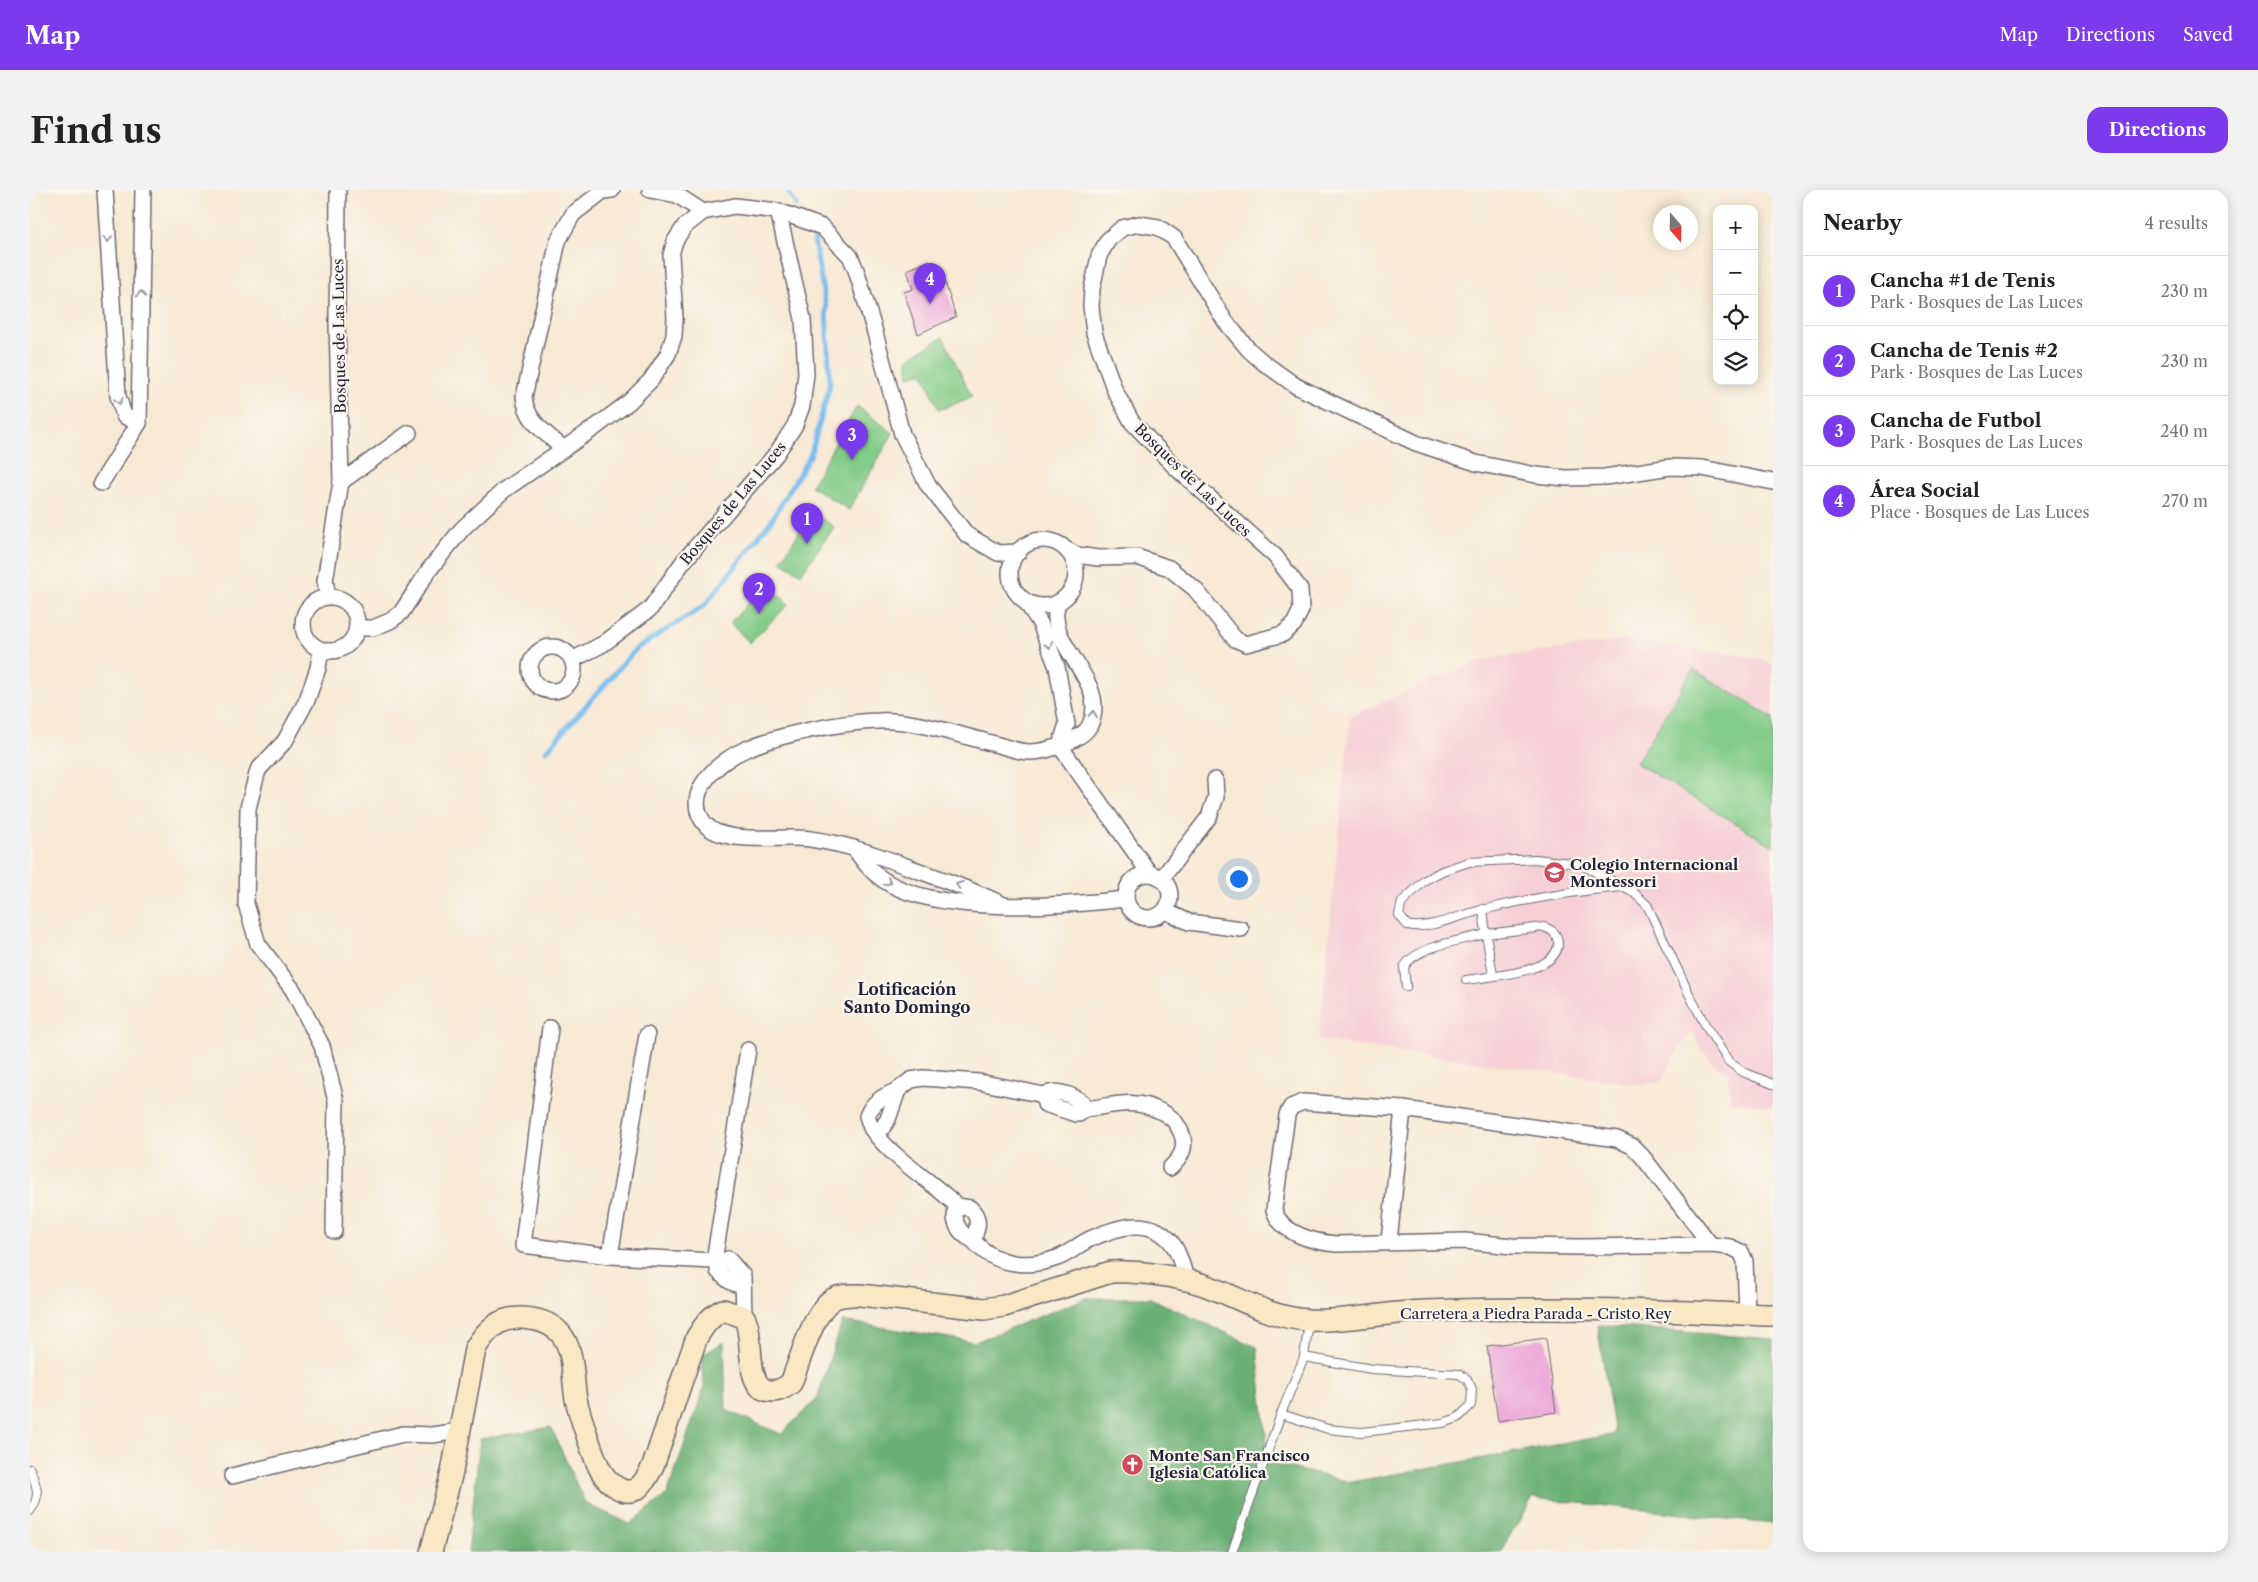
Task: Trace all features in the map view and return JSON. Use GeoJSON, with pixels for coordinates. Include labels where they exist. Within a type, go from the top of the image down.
{"type":"FeatureCollection","features":[{"type":"Feature","properties":{"kind":"main road","name":"Carretera a Piedra Parada - Cristo Rey"},"geometry":{"type":"LineString","coordinates":[[744,1317],[749,1328],[754,1378],[762,1389],[772,1392],[783,1390],[791,1383],[814,1324],[832,1300],[844,1295],[860,1295],[984,1309],[1004,1306],[1112,1272],[1126,1271],[1202,1284],[1272,1314],[1309,1320],[1329,1320],[1424,1310],[1614,1309],[1773,1315]]}},
{"type":"Feature","properties":{"kind":"main road"},"geometry":{"type":"LineString","coordinates":[[431,1552],[452,1472],[475,1349],[483,1335],[494,1325],[510,1318],[534,1319],[550,1325],[561,1334],[570,1350],[576,1400],[600,1470],[612,1484],[621,1490],[630,1491],[640,1488],[652,1467],[697,1337],[706,1322],[723,1310],[744,1317]]}},
{"type":"Feature","properties":{"kind":"street"},"geometry":{"type":"LineString","coordinates":[[106,190],[118,396],[124,416],[138,423]]}},
{"type":"Feature","properties":{"kind":"street"},"geometry":{"type":"LineString","coordinates":[[102,483],[138,423],[143,190]]}},
{"type":"Feature","properties":{"kind":"street","name":"Bosques de Las Luces"},"geometry":{"type":"LineString","coordinates":[[328,596],[325,582],[340,482],[338,190]]}},
{"type":"Feature","properties":{"kind":"street"},"geometry":{"type":"LineString","coordinates":[[564,450],[531,419],[524,405],[524,397],[558,241],[573,214],[603,192],[612,190]]}},
{"type":"Feature","properties":{"kind":"street"},"geometry":{"type":"LineString","coordinates":[[650,190],[677,195],[703,212]]}},
{"type":"Feature","properties":{"kind":"street"},"geometry":{"type":"LineString","coordinates":[[357,628],[373,628],[390,621],[400,613],[429,570],[462,529],[504,490],[564,450],[629,402],[651,380],[668,354],[674,336],[675,318],[671,255],[675,241],[684,227],[703,212],[735,206],[778,211],[822,227],[850,256],[874,329],[902,434],[928,485],[967,535],[991,550],[1005,553],[1019,552]]}},
{"type":"Feature","properties":{"kind":"street","name":"Bosques de Las Luces"},"geometry":{"type":"LineString","coordinates":[[572,660],[603,644],[650,609],[683,562],[777,453],[795,424],[802,406],[806,374],[803,319],[778,211]]}},
{"type":"Feature","properties":{"kind":"street","name":"Bosques de Las Luces"},"geometry":{"type":"LineString","coordinates":[[1068,550],[1088,557],[1137,557],[1169,568],[1195,589],[1235,639],[1246,644],[1283,634],[1294,624],[1301,610],[1300,589],[1275,556],[1132,422],[1115,391],[1094,334],[1091,306],[1092,288],[1099,256],[1108,240],[1122,228],[1140,224],[1158,227],[1174,238],[1225,321],[1264,363],[1296,386],[1416,443],[1476,463],[1566,478],[1605,477],[1670,468],[1702,468],[1773,482]]}},
{"type":"Feature","properties":{"kind":"street"},"geometry":{"type":"LineString","coordinates":[[340,482],[409,433]]}},
{"type":"Feature","properties":{"kind":"street"},"geometry":{"type":"LineString","coordinates":[[1010,576],[1011,566],[1019,552],[1031,543],[1042,540],[1060,545],[1068,550],[1076,567],[1075,582],[1067,596],[1058,603],[1048,606],[1037,606],[1026,602]]}},
{"type":"Feature","properties":{"kind":"street"},"geometry":{"type":"LineString","coordinates":[[991,550],[1010,576],[1018,595],[1026,602],[1040,623],[1058,667],[1067,724],[1060,746]]}},
{"type":"Feature","properties":{"kind":"street","name":"Bosques de Las Luces"},"geometry":{"type":"LineString","coordinates":[[1075,582],[1088,569],[1110,558]]}},
{"type":"Feature","properties":{"kind":"street"},"geometry":{"type":"LineString","coordinates":[[328,596],[338,597],[348,603],[354,611],[357,628],[352,641],[347,646],[338,650],[321,650],[313,646],[305,636],[302,620],[313,602],[328,596]]}},
{"type":"Feature","properties":{"kind":"street"},"geometry":{"type":"LineString","coordinates":[[1004,905],[975,891],[872,852],[810,839],[740,839],[723,835],[705,825],[697,805],[700,787],[715,767],[745,749],[826,728],[881,720],[932,727],[1030,752],[1060,746],[1086,732],[1094,710],[1092,693],[1087,680],[1056,624],[1058,603]]}},
{"type":"Feature","properties":{"kind":"street"},"geometry":{"type":"LineString","coordinates":[[321,650],[318,668],[307,700],[285,741],[258,770],[248,808],[246,904],[258,944],[293,990],[322,1046],[336,1101],[334,1231]]}},
{"type":"Feature","properties":{"kind":"street"},"geometry":{"type":"LineString","coordinates":[[1060,746],[1156,876],[1167,883],[1171,898],[1165,911],[1159,916],[1145,919],[1132,912],[1126,899],[1126,892],[1132,881],[1143,874],[1156,876]]}},
{"type":"Feature","properties":{"kind":"street"},"geometry":{"type":"LineString","coordinates":[[1156,876],[1209,817],[1216,798],[1215,780]]}},
{"type":"Feature","properties":{"kind":"street"},"geometry":{"type":"LineString","coordinates":[[854,848],[881,879],[907,893],[950,902],[1004,905],[1071,905],[1126,899]]}},
{"type":"Feature","properties":{"kind":"street"},"geometry":{"type":"LineString","coordinates":[[1165,911],[1189,922],[1240,929]]}},
{"type":"Feature","properties":{"kind":"street"},"geometry":{"type":"LineString","coordinates":[[550,1028],[523,1244],[610,1256],[716,1263]]}},
{"type":"Feature","properties":{"kind":"street"},"geometry":{"type":"LineString","coordinates":[[610,1256],[647,1035]]}},
{"type":"Feature","properties":{"kind":"street"},"geometry":{"type":"LineString","coordinates":[[744,1317],[742,1285],[734,1284],[724,1277],[718,1271],[716,1263],[748,1050]]}},
{"type":"Feature","properties":{"kind":"street"},"geometry":{"type":"LineString","coordinates":[[973,1240],[978,1218],[970,1208],[957,1206],[945,1193],[892,1153],[871,1128],[867,1116],[871,1107],[879,1099],[898,1090],[911,1080],[923,1078],[979,1082],[1044,1095],[1053,1091],[1082,1102],[1085,1109],[1133,1102],[1148,1105],[1172,1117],[1177,1123],[1184,1142],[1180,1160],[1170,1168]]}},
{"type":"Feature","properties":{"kind":"street"},"geometry":{"type":"LineString","coordinates":[[1711,1244],[1642,1156],[1632,1146],[1616,1139],[1402,1109],[1303,1102],[1291,1107],[1287,1115],[1274,1210],[1278,1221],[1317,1242],[1336,1244],[1389,1241],[1466,1241],[1512,1246],[1581,1247],[1711,1244],[1741,1252],[1745,1260],[1747,1314]]}},
{"type":"Feature","properties":{"kind":"street"},"geometry":{"type":"LineString","coordinates":[[1389,1241],[1402,1109]]}},
{"type":"Feature","properties":{"kind":"street"},"geometry":{"type":"LineString","coordinates":[[957,1206],[956,1223],[963,1235],[973,1240],[982,1251],[997,1260],[1014,1263],[1058,1258],[1090,1240],[1138,1224],[1155,1228],[1172,1242],[1187,1281]]}},
{"type":"Feature","properties":{"kind":"street"},"geometry":{"type":"LineString","coordinates":[[232,1476],[404,1434],[432,1435],[459,1431]]}},
{"type":"Feature","properties":{"kind":"lane"},"geometry":{"type":"LineString","coordinates":[[1622,888],[1564,895],[1483,910],[1421,926],[1407,925],[1399,915],[1402,902],[1425,880],[1442,871],[1469,862],[1535,859],[1580,864],[1622,888],[1632,891],[1647,905],[1653,914],[1695,1007],[1729,1062],[1743,1072],[1773,1084]]}},
{"type":"Feature","properties":{"kind":"lane"},"geometry":{"type":"LineString","coordinates":[[1483,910],[1493,975]]}},
{"type":"Feature","properties":{"kind":"lane"},"geometry":{"type":"LineString","coordinates":[[1406,987],[1404,967],[1413,957],[1430,949],[1486,934],[1544,927],[1552,930],[1557,936],[1558,945],[1556,953],[1544,964],[1530,970],[1466,980]]}},
{"type":"Feature","properties":{"kind":"lane"},"geometry":{"type":"LineString","coordinates":[[1232,1552],[1281,1414],[1304,1357],[1309,1320]]}},
{"type":"Feature","properties":{"kind":"lane"},"geometry":{"type":"LineString","coordinates":[[1281,1414],[1328,1429],[1362,1432],[1451,1421],[1465,1413],[1471,1405],[1472,1390],[1467,1379],[1459,1374],[1372,1369],[1304,1357]]}},
{"type":"Feature","properties":{"kind":"lane"},"geometry":{"type":"LineString","coordinates":[[30,1469],[38,1489],[36,1504],[30,1511]]}},
{"type":"Feature","properties":{"kind":"shaded area","name":"Colegio Internacional Montessori"},"geometry":{"type":"Polygon","coordinates":[[[1628,640],[1761,658],[1773,665],[1773,1107],[1730,1102],[1727,1072],[1712,1062],[1700,1048],[1692,1031],[1679,1048],[1661,1083],[1634,1084],[1319,1040],[1350,716],[1484,659],[1628,640]]]}},
{"type":"Feature","properties":{"kind":"green space"},"geometry":{"type":"Polygon","coordinates":[[[943,337],[972,397],[939,410],[923,372],[909,376],[907,359],[943,337]]]}},
{"type":"Feature","properties":{"kind":"green space"},"geometry":{"type":"Polygon","coordinates":[[[857,406],[893,433],[849,510],[811,486],[857,406]]]}},
{"type":"Feature","properties":{"kind":"green space"},"geometry":{"type":"Polygon","coordinates":[[[812,512],[834,527],[801,574],[781,561],[812,512]]]}},
{"type":"Feature","properties":{"kind":"green space"},"geometry":{"type":"Polygon","coordinates":[[[767,583],[789,604],[750,643],[730,623],[767,583]]]}},
{"type":"Feature","properties":{"kind":"green space"},"geometry":{"type":"Polygon","coordinates":[[[1693,669],[1773,718],[1773,846],[1636,763],[1693,669]]]}},
{"type":"Feature","properties":{"kind":"green space"},"geometry":{"type":"Polygon","coordinates":[[[1086,1298],[1150,1298],[1257,1347],[1269,1463],[1351,1482],[1615,1434],[1597,1325],[1773,1339],[1773,1524],[1533,1498],[1500,1552],[468,1552],[480,1439],[551,1427],[585,1503],[630,1524],[667,1494],[704,1388],[702,1355],[724,1342],[726,1410],[781,1434],[817,1399],[842,1321],[975,1342],[1086,1298]]]}},
{"type":"Feature","properties":{"kind":"building"},"geometry":{"type":"Polygon","coordinates":[[[929,261],[935,279],[943,276],[956,317],[918,334],[904,292],[913,289],[907,270],[929,261]]]}},
{"type":"Feature","properties":{"kind":"building"},"geometry":{"type":"Polygon","coordinates":[[[1546,1338],[1556,1412],[1498,1421],[1487,1346],[1546,1338]]]}},
{"type":"Feature","properties":{"kind":"waterway"},"geometry":{"type":"LineString","coordinates":[[787,190],[796,205]]}},
{"type":"Feature","properties":{"kind":"waterway"},"geometry":{"type":"LineString","coordinates":[[546,751],[636,649],[704,606],[771,521],[811,454],[830,385],[826,308],[813,234]]}},
{"type":"Feature","properties":{"kind":"place","name":"Área Social"},"geometry":{"type":"Point","coordinates":[930,304]}},
{"type":"Feature","properties":{"kind":"place","name":"Cancha de Futbol"},"geometry":{"type":"Point","coordinates":[852,460]}},
{"type":"Feature","properties":{"kind":"place","name":"Cancha #1 de Tenis"},"geometry":{"type":"Point","coordinates":[807,544]}},
{"type":"Feature","properties":{"kind":"place","name":"Cancha de Tenis #2"},"geometry":{"type":"Point","coordinates":[759,614]}},
{"type":"Feature","properties":{"kind":"place","name":"Colegio Internacional Montessori"},"geometry":{"type":"Point","coordinates":[1554,873]}},
{"type":"Feature","properties":{"kind":"place","name":"Monte San Francisco Iglesia Católica"},"geometry":{"type":"Point","coordinates":[1133,1464]}},
{"type":"Feature","properties":{"kind":"district","name":"Lotificación Santo Domingo"},"geometry":{"type":"Point","coordinates":[907,998]}}]}
